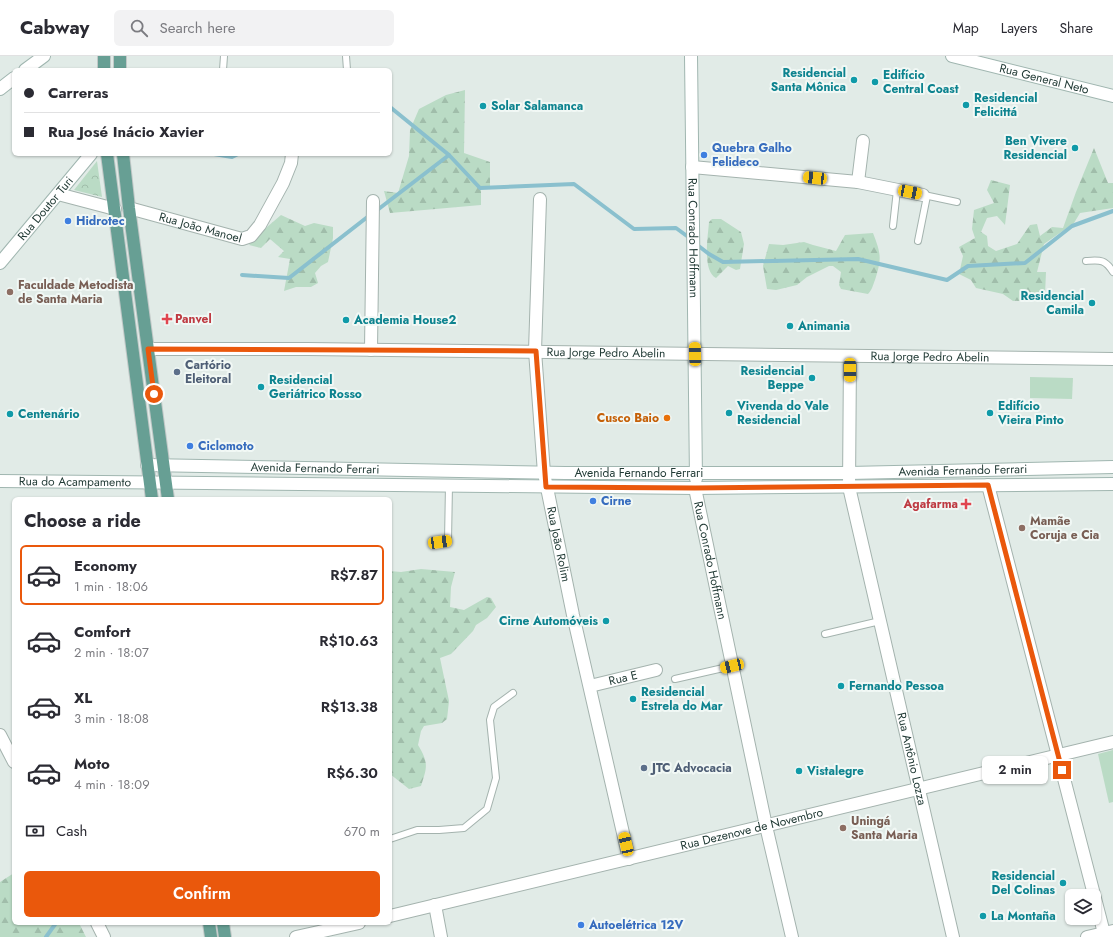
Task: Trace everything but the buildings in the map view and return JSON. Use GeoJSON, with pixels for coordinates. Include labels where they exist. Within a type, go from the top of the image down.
{"type":"FeatureCollection","features":[{"type":"Feature","properties":{"kind":"main road"},"geometry":{"type":"LineString","coordinates":[[104,56],[104,68]]}},
{"type":"Feature","properties":{"kind":"main road"},"geometry":{"type":"LineString","coordinates":[[120,56],[120,68]]}},
{"type":"Feature","properties":{"kind":"main road"},"geometry":{"type":"LineString","coordinates":[[108,156],[152,497]]}},
{"type":"Feature","properties":{"kind":"main road"},"geometry":{"type":"LineString","coordinates":[[123,156],[168,497]]}},
{"type":"Feature","properties":{"kind":"main road"},"geometry":{"type":"LineString","coordinates":[[209,925],[211,937]]}},
{"type":"Feature","properties":{"kind":"main road"},"geometry":{"type":"LineString","coordinates":[[223,925],[225,937]]}},
{"type":"Feature","properties":{"kind":"street"},"geometry":{"type":"LineString","coordinates":[[28,68],[44,56]]}},
{"type":"Feature","properties":{"kind":"street","name":"Rua Conrado Hoffmann"},"geometry":{"type":"LineString","coordinates":[[691,56],[695,354],[695,488],[766,826],[792,937]]}},
{"type":"Feature","properties":{"kind":"street","name":"Rua General Neto"},"geometry":{"type":"LineString","coordinates":[[958,57],[1113,96]]}},
{"type":"Feature","properties":{"kind":"street"},"geometry":{"type":"LineString","coordinates":[[0,88],[12,79]]}},
{"type":"Feature","properties":{"kind":"street"},"geometry":{"type":"LineString","coordinates":[[858,182],[863,140]]}},
{"type":"Feature","properties":{"kind":"street","name":"Rua Doutor Turi"},"geometry":{"type":"LineString","coordinates":[[0,263],[89,156]]}},
{"type":"Feature","properties":{"kind":"street","name":"Rua João Manoel"},"geometry":{"type":"LineString","coordinates":[[129,208],[242,240],[251,236],[260,225],[283,183],[291,163],[292,156]]}},
{"type":"Feature","properties":{"kind":"street"},"geometry":{"type":"LineString","coordinates":[[692,167],[858,182],[925,196]]}},
{"type":"Feature","properties":{"kind":"street"},"geometry":{"type":"LineString","coordinates":[[58,194],[115,209]]}},
{"type":"Feature","properties":{"kind":"street","name":"Rua João Rolim"},"geometry":{"type":"LineString","coordinates":[[540,199],[536,351],[544,473],[629,858]]}},
{"type":"Feature","properties":{"kind":"street"},"geometry":{"type":"LineString","coordinates":[[371,350],[373,201]]}},
{"type":"Feature","properties":{"kind":"street","name":"Rua Jorge Pedro Abelin"},"geometry":{"type":"LineString","coordinates":[[148,349],[536,351],[1113,359]]}},
{"type":"Feature","properties":{"kind":"street"},"geometry":{"type":"LineString","coordinates":[[849,473],[850,356]]}},
{"type":"Feature","properties":{"kind":"street","name":"Avenida Fernando Ferrari"},"geometry":{"type":"LineString","coordinates":[[148,465],[544,473],[849,473],[1113,467]]}},
{"type":"Feature","properties":{"kind":"street","name":"Rua Antônio Lozza"},"geometry":{"type":"LineString","coordinates":[[849,473],[849,487],[953,937]]}},
{"type":"Feature","properties":{"kind":"street","name":"Rua do Acampamento"},"geometry":{"type":"LineString","coordinates":[[0,481],[166,482]]}},
{"type":"Feature","properties":{"kind":"street","name":"Avenida Fernando Ferrari"},"geometry":{"type":"LineString","coordinates":[[166,482],[695,488],[1113,484]]}},
{"type":"Feature","properties":{"kind":"street"},"geometry":{"type":"LineString","coordinates":[[988,485],[1058,756],[1107,934],[1087,937]]}},
{"type":"Feature","properties":{"kind":"street","name":"Rua E"},"geometry":{"type":"LineString","coordinates":[[590,686],[656,670]]}},
{"type":"Feature","properties":{"kind":"street"},"geometry":{"type":"LineString","coordinates":[[0,735],[12,758]]}},
{"type":"Feature","properties":{"kind":"street","name":"Rua Dezenove de Novembro"},"geometry":{"type":"LineString","coordinates":[[392,916],[1113,742]]}},
{"type":"Feature","properties":{"kind":"street"},"geometry":{"type":"LineString","coordinates":[[435,905],[441,937]]}},
{"type":"Feature","properties":{"kind":"street"},"geometry":{"type":"LineString","coordinates":[[98,925],[104,937]]}},
{"type":"Feature","properties":{"kind":"street"},"geometry":{"type":"LineString","coordinates":[[296,937],[350,925]]}},
{"type":"Feature","properties":{"kind":"lane"},"geometry":{"type":"LineString","coordinates":[[223,68],[224,56]]}},
{"type":"Feature","properties":{"kind":"lane"},"geometry":{"type":"LineString","coordinates":[[346,56],[347,68]]}},
{"type":"Feature","properties":{"kind":"lane"},"geometry":{"type":"LineString","coordinates":[[892,226],[897,190]]}},
{"type":"Feature","properties":{"kind":"lane"},"geometry":{"type":"LineString","coordinates":[[918,241],[925,196],[957,202]]}},
{"type":"Feature","properties":{"kind":"lane"},"geometry":{"type":"LineString","coordinates":[[1086,261],[1100,260],[1108,263],[1113,272]]}},
{"type":"Feature","properties":{"kind":"lane"},"geometry":{"type":"LineString","coordinates":[[1113,353],[1113,359]]}},
{"type":"Feature","properties":{"kind":"lane"},"geometry":{"type":"LineString","coordinates":[[432,543],[448,541],[449,485]]}},
{"type":"Feature","properties":{"kind":"lane"},"geometry":{"type":"LineString","coordinates":[[825,634],[880,621]]}},
{"type":"Feature","properties":{"kind":"lane"},"geometry":{"type":"LineString","coordinates":[[675,679],[732,666]]}},
{"type":"Feature","properties":{"kind":"lane"},"geometry":{"type":"LineString","coordinates":[[392,838],[417,830],[464,828],[487,809],[496,778],[490,720],[494,707],[513,693]]}},
{"type":"Feature","properties":{"kind":"green space"},"geometry":{"type":"Polygon","coordinates":[[[465,90],[464,153],[490,162],[490,186],[481,187],[481,205],[390,213],[384,191],[398,193],[409,156],[410,130],[419,109],[446,95],[465,90]]]}},
{"type":"Feature","properties":{"kind":"green space"},"geometry":{"type":"Polygon","coordinates":[[[1094,148],[1108,183],[1113,183],[1113,208],[1080,213],[1074,223],[1044,244],[1037,272],[1046,272],[1045,295],[1040,300],[1013,301],[1003,294],[976,288],[971,280],[959,274],[963,256],[959,247],[975,238],[972,229],[974,210],[994,203],[987,190],[991,180],[1010,185],[1005,225],[997,216],[987,218],[981,232],[987,236],[988,246],[996,251],[1017,244],[1030,225],[1037,224],[1040,236],[1052,227],[1063,228],[1094,148]]]}},
{"type":"Feature","properties":{"kind":"green space"},"geometry":{"type":"Polygon","coordinates":[[[97,161],[102,197],[74,190],[97,161]]]}},
{"type":"Feature","properties":{"kind":"green space"},"geometry":{"type":"Polygon","coordinates":[[[281,215],[305,226],[314,223],[333,227],[333,238],[328,262],[321,266],[315,273],[318,283],[311,287],[296,287],[284,291],[290,259],[278,257],[284,251],[270,239],[261,248],[249,245],[260,233],[281,215]]]}},
{"type":"Feature","properties":{"kind":"green space"},"geometry":{"type":"Polygon","coordinates":[[[712,219],[721,219],[741,232],[744,244],[740,269],[736,270],[728,266],[716,278],[712,274],[707,261],[709,222],[712,219]]]}},
{"type":"Feature","properties":{"kind":"green space"},"geometry":{"type":"Polygon","coordinates":[[[873,233],[878,246],[880,261],[875,280],[868,294],[841,289],[839,285],[841,272],[833,266],[829,266],[807,277],[797,285],[776,290],[767,289],[763,266],[769,244],[783,245],[804,242],[836,251],[845,235],[873,233]]]}},
{"type":"Feature","properties":{"kind":"green space"},"geometry":{"type":"Polygon","coordinates":[[[1030,377],[1073,378],[1072,399],[1030,398],[1030,377]]]}},
{"type":"Feature","properties":{"kind":"green space"},"geometry":{"type":"Polygon","coordinates":[[[421,569],[455,572],[451,587],[450,607],[464,610],[487,597],[491,598],[496,607],[487,618],[476,625],[473,631],[451,654],[440,658],[449,701],[447,719],[442,723],[424,726],[421,731],[418,745],[424,756],[426,765],[425,774],[421,786],[409,789],[392,776],[392,571],[401,572],[421,569]]]}},
{"type":"Feature","properties":{"kind":"green space"},"geometry":{"type":"Polygon","coordinates":[[[1113,750],[1113,802],[1109,803],[1098,754],[1113,750]]]}},
{"type":"Feature","properties":{"kind":"green space"},"geometry":{"type":"Polygon","coordinates":[[[12,874],[12,925],[80,925],[86,937],[0,937],[0,882],[12,874]]]}},
{"type":"Feature","properties":{"kind":"waterway"},"geometry":{"type":"LineString","coordinates":[[392,109],[449,155]]}},
{"type":"Feature","properties":{"kind":"waterway"},"geometry":{"type":"LineString","coordinates":[[376,211],[449,155],[480,188],[574,184],[634,229],[676,228],[691,239]]}},
{"type":"Feature","properties":{"kind":"waterway"},"geometry":{"type":"LineString","coordinates":[[226,156],[234,156]]}},
{"type":"Feature","properties":{"kind":"waterway"},"geometry":{"type":"LineString","coordinates":[[696,244],[723,262],[858,259],[947,280],[968,266],[1025,263],[1072,226],[1113,211]]}},
{"type":"Feature","properties":{"kind":"waterway"},"geometry":{"type":"LineString","coordinates":[[242,275],[289,278],[370,215]]}},
{"type":"Feature","properties":{"kind":"waterway"},"geometry":{"type":"LineString","coordinates":[[46,937],[55,925]]}},
{"type":"Feature","properties":{"kind":"place","name":"Residencial Santa Mônica"},"geometry":{"type":"Point","coordinates":[854,80]}},
{"type":"Feature","properties":{"kind":"place","name":"Edifício Central Coast"},"geometry":{"type":"Point","coordinates":[875,82]}},
{"type":"Feature","properties":{"kind":"place","name":"Residencial Felicittá"},"geometry":{"type":"Point","coordinates":[966,105]}},
{"type":"Feature","properties":{"kind":"place","name":"Solar Salamanca"},"geometry":{"type":"Point","coordinates":[483,106]}},
{"type":"Feature","properties":{"kind":"place","name":"Ben Vivere Residencial"},"geometry":{"type":"Point","coordinates":[1075,148]}},
{"type":"Feature","properties":{"kind":"place","name":"Quebra Galho Felideco"},"geometry":{"type":"Point","coordinates":[704,155]}},
{"type":"Feature","properties":{"kind":"place","name":"Hidrotec"},"geometry":{"type":"Point","coordinates":[68,221]}},
{"type":"Feature","properties":{"kind":"place","name":"Faculdade Metodista de Santa Maria"},"geometry":{"type":"Point","coordinates":[10,292]}},
{"type":"Feature","properties":{"kind":"place","name":"Residencial Camila"},"geometry":{"type":"Point","coordinates":[1092,303]}},
{"type":"Feature","properties":{"kind":"place","name":"Panvel"},"geometry":{"type":"Point","coordinates":[167,319]}},
{"type":"Feature","properties":{"kind":"place","name":"Academia House2"},"geometry":{"type":"Point","coordinates":[346,320]}},
{"type":"Feature","properties":{"kind":"place","name":"Animania"},"geometry":{"type":"Point","coordinates":[790,326]}},
{"type":"Feature","properties":{"kind":"place","name":"Cartório Eleitoral"},"geometry":{"type":"Point","coordinates":[177,372]}},
{"type":"Feature","properties":{"kind":"place","name":"Residencial Beppe"},"geometry":{"type":"Point","coordinates":[812,378]}},
{"type":"Feature","properties":{"kind":"place","name":"Residencial Geriátrico Rosso"},"geometry":{"type":"Point","coordinates":[261,387]}},
{"type":"Feature","properties":{"kind":"place","name":"Vivenda do Vale Residencial"},"geometry":{"type":"Point","coordinates":[729,413]}},
{"type":"Feature","properties":{"kind":"place","name":"Edifício Vieira Pinto"},"geometry":{"type":"Point","coordinates":[990,413]}},
{"type":"Feature","properties":{"kind":"place","name":"Centenário"},"geometry":{"type":"Point","coordinates":[10,414]}},
{"type":"Feature","properties":{"kind":"place","name":"Cusco Baio"},"geometry":{"type":"Point","coordinates":[667,418]}},
{"type":"Feature","properties":{"kind":"place","name":"Ciclomoto"},"geometry":{"type":"Point","coordinates":[190,446]}},
{"type":"Feature","properties":{"kind":"place","name":"Cirne"},"geometry":{"type":"Point","coordinates":[593,501]}},
{"type":"Feature","properties":{"kind":"place","name":"Agafarma"},"geometry":{"type":"Point","coordinates":[966,504]}},
{"type":"Feature","properties":{"kind":"place","name":"Mamãe Coruja e Cia"},"geometry":{"type":"Point","coordinates":[1022,528]}},
{"type":"Feature","properties":{"kind":"place","name":"Cirne Automóveis"},"geometry":{"type":"Point","coordinates":[606,621]}},
{"type":"Feature","properties":{"kind":"place","name":"Fernando Pessoa"},"geometry":{"type":"Point","coordinates":[841,686]}},
{"type":"Feature","properties":{"kind":"place","name":"Residencial Estrela do Mar"},"geometry":{"type":"Point","coordinates":[633,699]}},
{"type":"Feature","properties":{"kind":"place","name":"JTC Advocacia"},"geometry":{"type":"Point","coordinates":[644,768]}},
{"type":"Feature","properties":{"kind":"place","name":"Vistalegre"},"geometry":{"type":"Point","coordinates":[799,771]}},
{"type":"Feature","properties":{"kind":"place","name":"Uningá Santa Maria"},"geometry":{"type":"Point","coordinates":[843,828]}},
{"type":"Feature","properties":{"kind":"place","name":"Residencial Del Colinas"},"geometry":{"type":"Point","coordinates":[1063,883]}},
{"type":"Feature","properties":{"kind":"place","name":"La Montaña"},"geometry":{"type":"Point","coordinates":[983,916]}},
{"type":"Feature","properties":{"kind":"place","name":"Autoelétrica 12V"},"geometry":{"type":"Point","coordinates":[581,925]}},
{"type":"Feature","properties":{"kind":"route"},"geometry":{"type":"LineString","coordinates":[[154,394],[148,349],[536,351],[546,487],[695,488],[988,485],[1062,770]]}}]}
